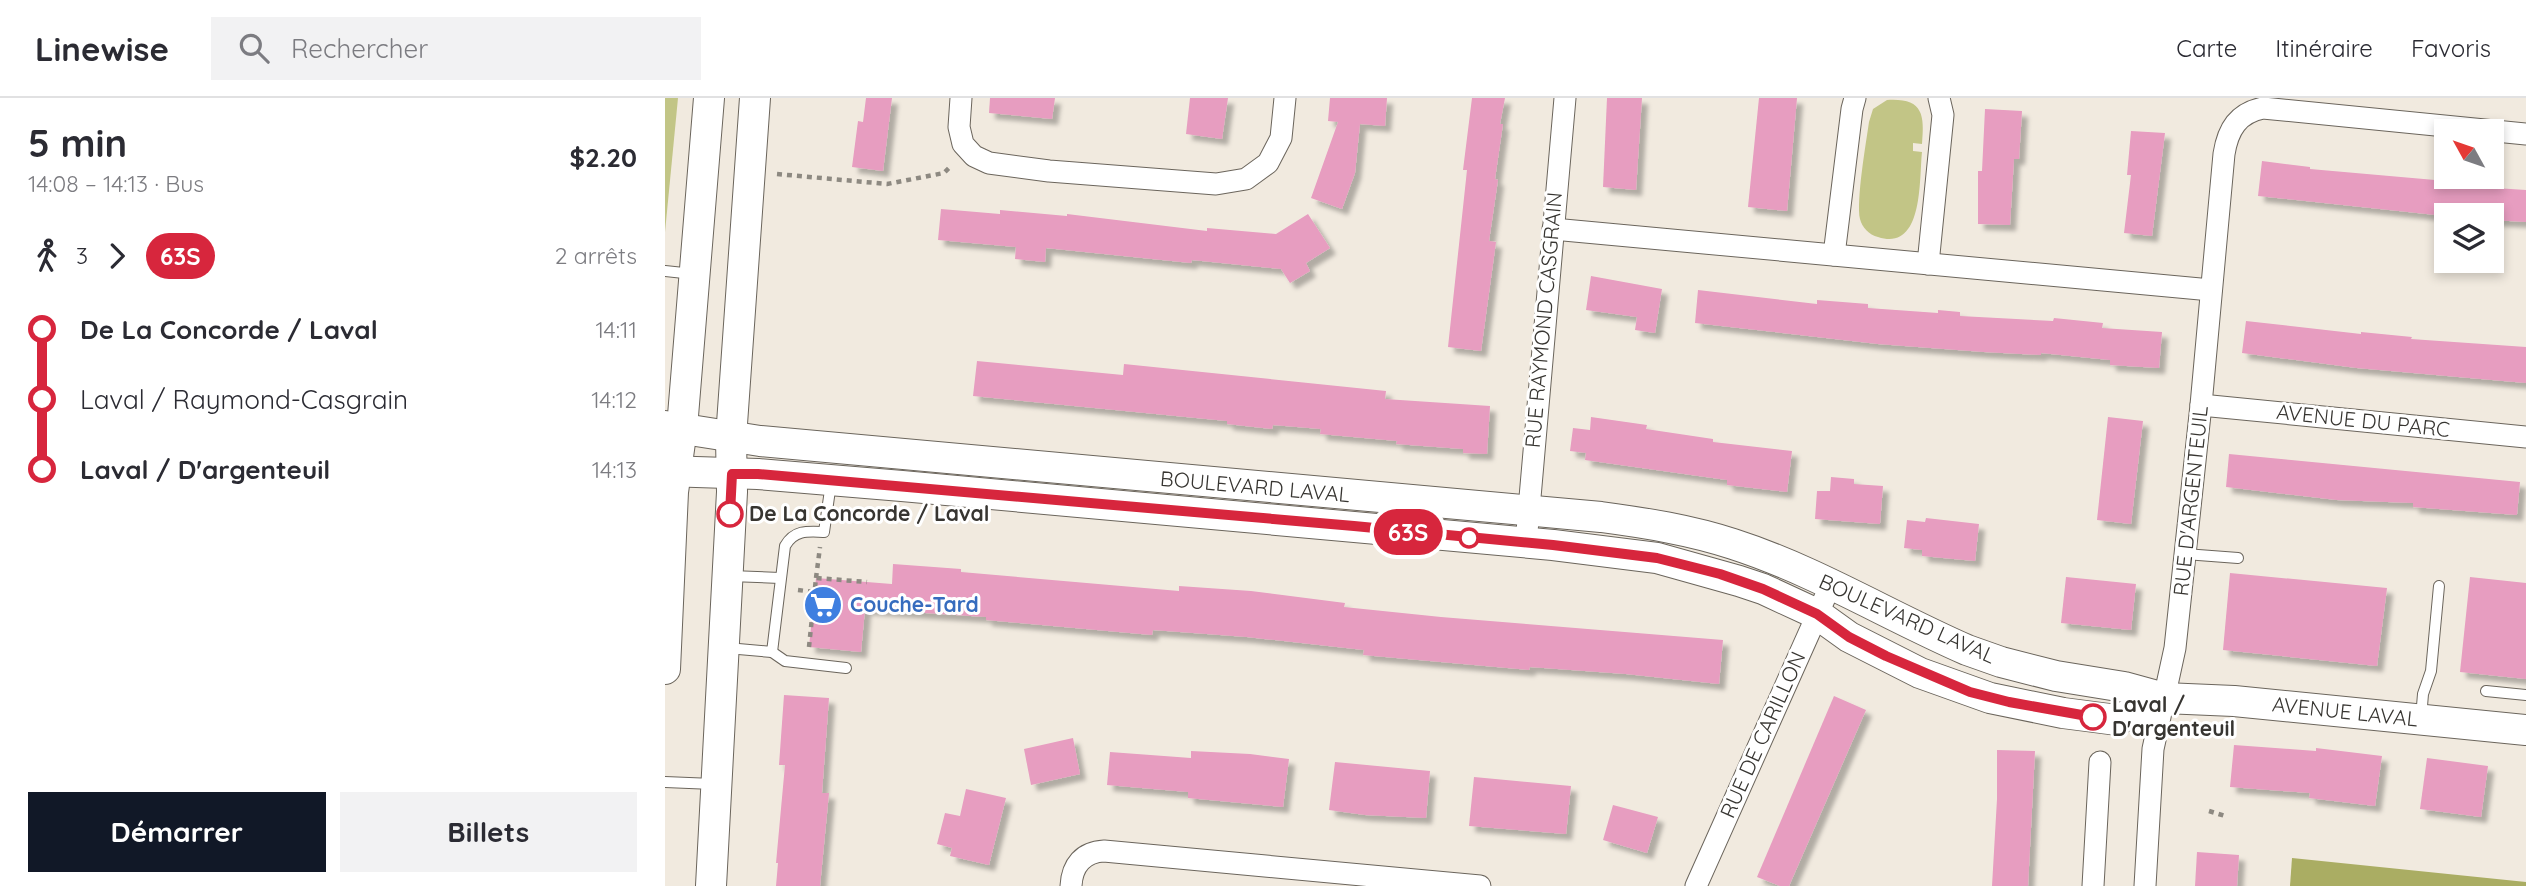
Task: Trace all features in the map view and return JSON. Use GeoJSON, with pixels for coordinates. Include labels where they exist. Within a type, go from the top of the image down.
{"type":"FeatureCollection","features":[{"type":"Feature","properties":{"kind":"street"},"geometry":{"type":"LineString","coordinates":[[665,666],[673,427],[695,274],[709,98]]}},
{"type":"Feature","properties":{"kind":"street"},"geometry":{"type":"LineString","coordinates":[[711,886],[732,474],[731,438],[755,98]]}},
{"type":"Feature","properties":{"kind":"street"},"geometry":{"type":"LineString","coordinates":[[961,98],[960,136],[967,149],[989,163],[1024,169],[1216,184],[1237,182],[1254,175],[1274,156],[1281,138],[1285,98]]}},
{"type":"Feature","properties":{"kind":"street","name":"RUE RAYMOND CASGRAIN"},"geometry":{"type":"LineString","coordinates":[[1525,543],[1565,98]]}},
{"type":"Feature","properties":{"kind":"street"},"geometry":{"type":"LineString","coordinates":[[1834,255],[1855,98]]}},
{"type":"Feature","properties":{"kind":"street"},"geometry":{"type":"LineString","coordinates":[[1928,264],[1943,115],[1939,98]]}},
{"type":"Feature","properties":{"kind":"street","name":"RUE D'ARGENTEUIL"},"geometry":{"type":"LineString","coordinates":[[2145,886],[2153,749],[2175,648],[2225,144],[2231,128],[2239,118],[2255,109],[2273,108],[2526,134]]}},
{"type":"Feature","properties":{"kind":"street"},"geometry":{"type":"LineString","coordinates":[[1553,229],[2211,290]]}},
{"type":"Feature","properties":{"kind":"street","name":"AVENUE DU PARC"},"geometry":{"type":"LineString","coordinates":[[2201,405],[2526,437]]}},
{"type":"Feature","properties":{"kind":"street","name":"BOULEVARD LAVAL"},"geometry":{"type":"LineString","coordinates":[[673,427],[731,438],[1527,510],[1627,521],[1695,533],[1769,557],[1945,640],[1994,660],[2164,698]]}},
{"type":"Feature","properties":{"kind":"street","name":"BOULEVARD LAVAL"},"geometry":{"type":"LineString","coordinates":[[670,471],[831,480],[1628,554],[1689,566],[1763,589],[1817,614],[1849,637],[1920,673],[1970,692],[2009,702],[2117,720],[2164,698]]}},
{"type":"Feature","properties":{"kind":"street","name":"RUE DE CARILLON"},"geometry":{"type":"LineString","coordinates":[[1696,886],[1831,584]]}},
{"type":"Feature","properties":{"kind":"street","name":"AVENUE LAVAL"},"geometry":{"type":"LineString","coordinates":[[2164,698],[2234,701],[2526,730]]}},
{"type":"Feature","properties":{"kind":"street"},"geometry":{"type":"LineString","coordinates":[[2093,886],[2100,762]]}},
{"type":"Feature","properties":{"kind":"street"},"geometry":{"type":"LineString","coordinates":[[1071,886],[1077,863],[1087,855],[1099,852],[1343,880],[1480,886]]}},
{"type":"Feature","properties":{"kind":"lane"},"geometry":{"type":"LineString","coordinates":[[665,271],[695,274]]}},
{"type":"Feature","properties":{"kind":"lane"},"geometry":{"type":"LineString","coordinates":[[772,652],[785,546],[792,536],[802,531],[824,532],[831,480]]}},
{"type":"Feature","properties":{"kind":"lane"},"geometry":{"type":"LineString","coordinates":[[2185,554],[2238,558]]}},
{"type":"Feature","properties":{"kind":"lane"},"geometry":{"type":"LineString","coordinates":[[727,576],[780,578]]}},
{"type":"Feature","properties":{"kind":"lane"},"geometry":{"type":"LineString","coordinates":[[2420,720],[2423,694],[2431,671],[2439,586]]}},
{"type":"Feature","properties":{"kind":"lane"},"geometry":{"type":"LineString","coordinates":[[723,648],[772,652],[785,660],[846,668]]}},
{"type":"Feature","properties":{"kind":"lane"},"geometry":{"type":"LineString","coordinates":[[2486,691],[2526,695]]}},
{"type":"Feature","properties":{"kind":"lane"},"geometry":{"type":"LineString","coordinates":[[665,782],[716,784]]}},
{"type":"Feature","properties":{"kind":"path"},"geometry":{"type":"LineString","coordinates":[[777,174],[887,184],[944,173],[967,149]]}},
{"type":"Feature","properties":{"kind":"path"},"geometry":{"type":"LineString","coordinates":[[809,647],[824,532]]}},
{"type":"Feature","properties":{"kind":"path"},"geometry":{"type":"LineString","coordinates":[[816,578],[867,582]]}},
{"type":"Feature","properties":{"kind":"path"},"geometry":{"type":"LineString","coordinates":[[2209,811],[2225,817]]}},
{"type":"Feature","properties":{"kind":"green space"},"geometry":{"type":"Polygon","coordinates":[[[665,98],[678,98],[665,232],[665,98]]]}},
{"type":"Feature","properties":{"kind":"green space"},"geometry":{"type":"Polygon","coordinates":[[[1887,100],[1899,100],[1914,105],[1919,110],[1923,124],[1922,144],[1913,143],[1913,151],[1922,152],[1916,210],[1904,234],[1893,239],[1869,233],[1861,222],[1859,211],[1869,122],[1873,109],[1887,100]]]}},
{"type":"Feature","properties":{"kind":"green space"},"geometry":{"type":"Polygon","coordinates":[[[2292,858],[2526,882],[2526,886],[2290,886],[2292,858]]]}},
{"type":"Feature","properties":{"kind":"building"},"geometry":{"type":"Polygon","coordinates":[[[866,98],[892,98],[883,171],[852,167],[858,121],[863,122],[866,98]]]}},
{"type":"Feature","properties":{"kind":"building"},"geometry":{"type":"Polygon","coordinates":[[[990,98],[1055,98],[1052,119],[989,113],[990,98]]]}},
{"type":"Feature","properties":{"kind":"building"},"geometry":{"type":"Polygon","coordinates":[[[1190,98],[1228,98],[1222,139],[1186,134],[1190,98]]]}},
{"type":"Feature","properties":{"kind":"building"},"geometry":{"type":"Polygon","coordinates":[[[1330,98],[1387,98],[1385,126],[1360,124],[1355,173],[1342,209],[1311,198],[1338,122],[1328,121],[1330,98]]]}},
{"type":"Feature","properties":{"kind":"building"},"geometry":{"type":"Polygon","coordinates":[[[1472,98],[1505,98],[1495,179],[1498,180],[1489,241],[1496,242],[1481,351],[1448,347],[1472,98]]]}},
{"type":"Feature","properties":{"kind":"building"},"geometry":{"type":"Polygon","coordinates":[[[1607,98],[1642,98],[1636,190],[1603,187],[1607,98]]]}},
{"type":"Feature","properties":{"kind":"building"},"geometry":{"type":"Polygon","coordinates":[[[1759,98],[1797,98],[1787,211],[1748,207],[1759,98]]]}},
{"type":"Feature","properties":{"kind":"building"},"geometry":{"type":"Polygon","coordinates":[[[1985,109],[2022,111],[2019,159],[2014,159],[2010,225],[1978,224],[1978,171],[1982,171],[1985,109]]]}},
{"type":"Feature","properties":{"kind":"building"},"geometry":{"type":"Polygon","coordinates":[[[2131,131],[2165,133],[2152,236],[2124,233],[2131,175],[2127,175],[2131,131]]]}},
{"type":"Feature","properties":{"kind":"building"},"geometry":{"type":"Polygon","coordinates":[[[2262,161],[2310,169],[2434,180],[2434,189],[2526,190],[2526,222],[2504,221],[2504,203],[2434,203],[2434,215],[2258,196],[2262,161]]]}},
{"type":"Feature","properties":{"kind":"building"},"geometry":{"type":"Polygon","coordinates":[[[941,209],[1000,214],[1000,210],[1067,214],[1207,231],[1207,228],[1276,234],[1308,214],[1330,248],[1306,263],[1310,271],[1290,283],[1281,269],[1192,260],[1191,263],[1046,248],[1045,262],[1015,259],[1016,247],[938,240],[941,209]]]}},
{"type":"Feature","properties":{"kind":"building"},"geometry":{"type":"Polygon","coordinates":[[[1591,276],[1662,289],[1655,333],[1635,330],[1637,317],[1586,310],[1591,276]]]}},
{"type":"Feature","properties":{"kind":"building"},"geometry":{"type":"Polygon","coordinates":[[[1698,290],[1817,304],[1817,300],[1868,304],[1868,308],[1960,312],[1960,316],[2053,321],[2054,318],[2103,323],[2102,328],[2162,332],[2159,368],[2110,365],[2110,360],[2041,353],[1984,352],[1878,344],[1695,323],[1698,290]]]}},
{"type":"Feature","properties":{"kind":"building"},"geometry":{"type":"Polygon","coordinates":[[[2246,321],[2412,337],[2411,339],[2526,347],[2526,383],[2357,368],[2242,353],[2246,321]]]}},
{"type":"Feature","properties":{"kind":"building"},"geometry":{"type":"Polygon","coordinates":[[[977,361],[1123,375],[1124,364],[1386,391],[1385,399],[1490,406],[1487,454],[1463,453],[1463,449],[1396,444],[1397,441],[1320,434],[1321,429],[1273,425],[1272,429],[1227,424],[1227,421],[973,396],[977,361]]]}},
{"type":"Feature","properties":{"kind":"building"},"geometry":{"type":"Polygon","coordinates":[[[1591,417],[1647,425],[1646,429],[1713,439],[1713,442],[1792,451],[1787,492],[1727,485],[1727,480],[1585,460],[1586,453],[1570,451],[1573,428],[1590,430],[1591,417]]]}},
{"type":"Feature","properties":{"kind":"building"},"geometry":{"type":"Polygon","coordinates":[[[2108,417],[2143,421],[2131,524],[2097,520],[2108,417]]]}},
{"type":"Feature","properties":{"kind":"building"},"geometry":{"type":"Polygon","coordinates":[[[2229,454],[2520,482],[2517,515],[2413,507],[2413,503],[2337,500],[2226,487],[2229,454]]]}},
{"type":"Feature","properties":{"kind":"building"},"geometry":{"type":"Polygon","coordinates":[[[1831,477],[1854,479],[1854,484],[1883,486],[1880,524],[1815,519],[1817,491],[1830,491],[1831,477]]]}},
{"type":"Feature","properties":{"kind":"building"},"geometry":{"type":"Polygon","coordinates":[[[1926,518],[1979,524],[1975,561],[1922,556],[1922,550],[1904,548],[1907,520],[1925,522],[1926,518]]]}},
{"type":"Feature","properties":{"kind":"building"},"geometry":{"type":"Polygon","coordinates":[[[893,564],[1179,591],[1179,586],[1251,591],[1345,603],[1344,607],[1723,640],[1719,684],[1626,674],[1530,667],[1529,670],[1363,655],[1364,650],[1247,637],[1153,630],[1152,635],[986,620],[986,617],[865,609],[861,652],[809,647],[816,578],[892,584],[893,564]]]}},
{"type":"Feature","properties":{"kind":"building"},"geometry":{"type":"Polygon","coordinates":[[[2230,573],[2387,588],[2377,666],[2223,650],[2230,573]]]}},
{"type":"Feature","properties":{"kind":"building"},"geometry":{"type":"Polygon","coordinates":[[[2066,577],[2136,584],[2131,630],[2061,623],[2066,577]]]}},
{"type":"Feature","properties":{"kind":"building"},"geometry":{"type":"Polygon","coordinates":[[[2470,577],[2526,583],[2526,679],[2460,672],[2470,577]]]}},
{"type":"Feature","properties":{"kind":"building"},"geometry":{"type":"Polygon","coordinates":[[[784,695],[829,698],[822,793],[829,793],[820,886],[776,886],[785,765],[779,765],[784,695]]]}},
{"type":"Feature","properties":{"kind":"building"},"geometry":{"type":"Polygon","coordinates":[[[1834,696],[1866,710],[1789,886],[1780,886],[1757,877],[1834,696]]]}},
{"type":"Feature","properties":{"kind":"building"},"geometry":{"type":"Polygon","coordinates":[[[1073,738],[1080,774],[1031,785],[1024,749],[1073,738]]]}},
{"type":"Feature","properties":{"kind":"building"},"geometry":{"type":"Polygon","coordinates":[[[2234,745],[2316,751],[2316,748],[2382,756],[2375,806],[2309,798],[2310,793],[2230,787],[2234,745]]]}},
{"type":"Feature","properties":{"kind":"building"},"geometry":{"type":"Polygon","coordinates":[[[1997,750],[2035,751],[2028,886],[1992,886],[1997,750]]]}},
{"type":"Feature","properties":{"kind":"building"},"geometry":{"type":"Polygon","coordinates":[[[1191,751],[1289,759],[1283,807],[1188,798],[1188,792],[1107,785],[1110,752],[1191,758],[1191,751]]]}},
{"type":"Feature","properties":{"kind":"building"},"geometry":{"type":"Polygon","coordinates":[[[2427,758],[2488,766],[2481,817],[2420,809],[2427,758]]]}},
{"type":"Feature","properties":{"kind":"building"},"geometry":{"type":"Polygon","coordinates":[[[1335,762],[1430,771],[1426,818],[1329,810],[1335,762]]]}},
{"type":"Feature","properties":{"kind":"building"},"geometry":{"type":"Polygon","coordinates":[[[1474,777],[1571,786],[1566,834],[1469,826],[1474,777]]]}},
{"type":"Feature","properties":{"kind":"building"},"geometry":{"type":"Polygon","coordinates":[[[966,789],[1006,798],[989,865],[950,856],[952,848],[937,844],[945,813],[960,816],[966,789]]]}},
{"type":"Feature","properties":{"kind":"building"},"geometry":{"type":"Polygon","coordinates":[[[1613,805],[1658,817],[1647,853],[1603,840],[1613,805]]]}},
{"type":"Feature","properties":{"kind":"building"},"geometry":{"type":"Polygon","coordinates":[[[2197,852],[2239,855],[2237,886],[2195,886],[2197,852]]]}},
{"type":"Feature","properties":{"kind":"bus line","name":"63S"},"geometry":{"type":"LineString","coordinates":[[730,514],[732,474],[758,474],[1354,526],[1637,555],[1699,568],[1763,589],[1817,614],[1849,637],[1946,684],[2009,702],[2093,717]]}},
{"type":"Feature","properties":{"kind":"place","name":"De La Concorde / Laval"},"geometry":{"type":"Point","coordinates":[730,514]}},
{"type":"Feature","properties":{"kind":"place","name":"Couche-Tard"},"geometry":{"type":"Point","coordinates":[823,605]}},
{"type":"Feature","properties":{"kind":"place","name":"Laval / D'argenteuil"},"geometry":{"type":"Point","coordinates":[2093,717]}}]}
